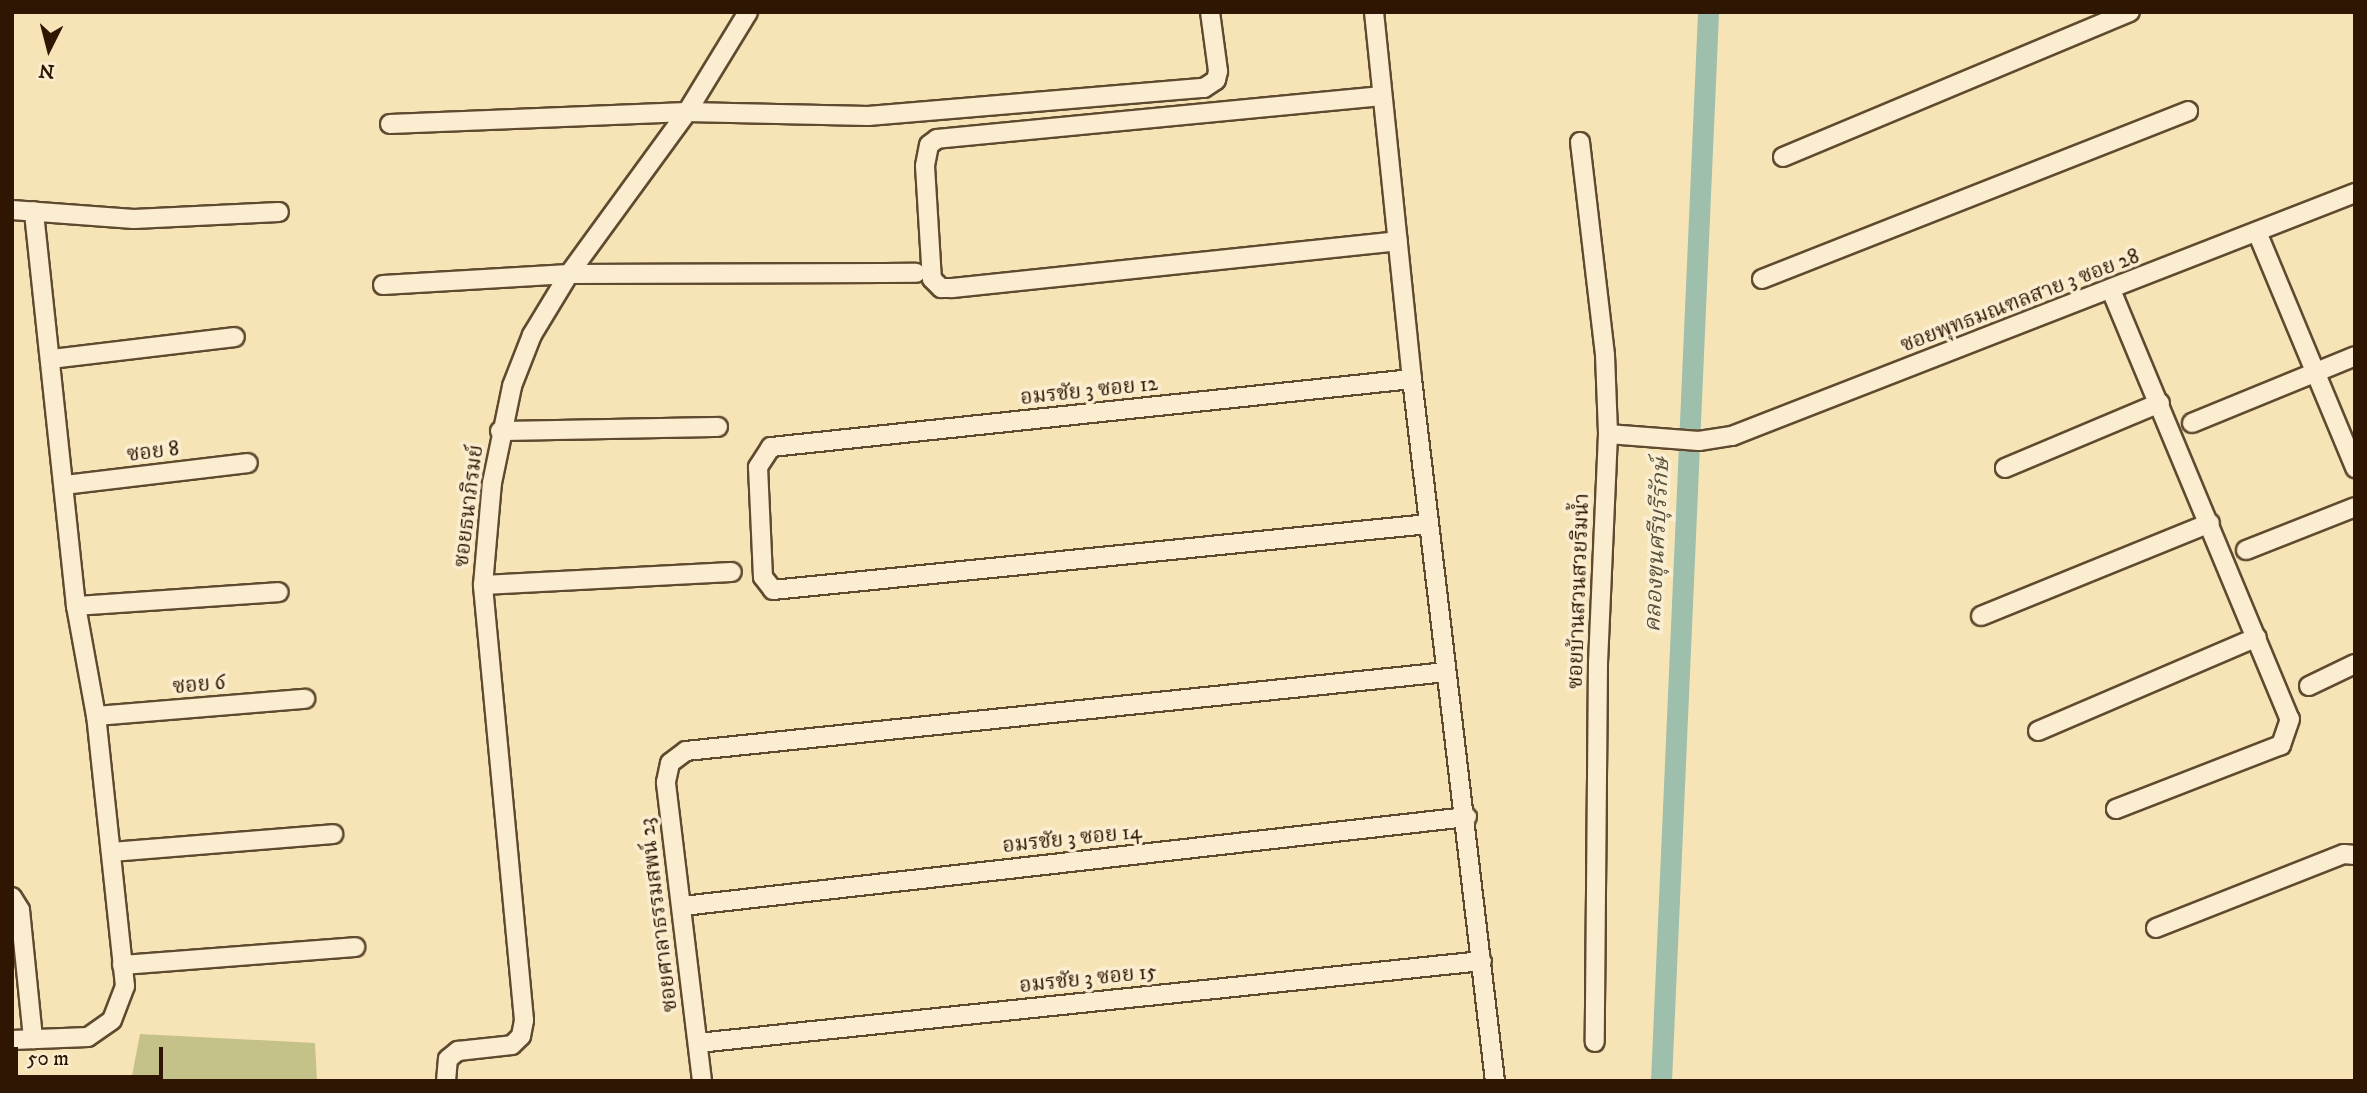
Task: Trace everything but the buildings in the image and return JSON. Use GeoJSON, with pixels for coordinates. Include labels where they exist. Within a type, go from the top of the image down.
{"type":"FeatureCollection","features":[{"type":"Feature","properties":{"kind":"street","name":"ซอยธนาภิรมย์"},"geometry":{"type":"LineString","coordinates":[[446,1081],[448,1059],[458,1051],[512,1045],[521,1035],[524,1020],[483,585],[500,431],[531,335],[569,274],[687,112],[748,12]]}},
{"type":"Feature","properties":{"kind":"street"},"geometry":{"type":"LineString","coordinates":[[390,124],[687,112],[868,116],[1205,88],[1216,79],[1218,71],[1210,12]]}},
{"type":"Feature","properties":{"kind":"street"},"geometry":{"type":"LineString","coordinates":[[1374,12],[1412,379],[1446,672],[1467,817],[1495,1081]]}},
{"type":"Feature","properties":{"kind":"street"},"geometry":{"type":"LineString","coordinates":[[1783,157],[2130,12]]}},
{"type":"Feature","properties":{"kind":"street"},"geometry":{"type":"LineString","coordinates":[[1382,96],[937,139],[929,145],[925,166],[932,279],[941,288],[952,288],[1398,241]]}},
{"type":"Feature","properties":{"kind":"street"},"geometry":{"type":"LineString","coordinates":[[1762,279],[2188,111]]}},
{"type":"Feature","properties":{"kind":"street","name":"ซอยบ้านสวนสวยริมน้ำ"},"geometry":{"type":"LineString","coordinates":[[1580,142],[1605,355],[1608,434],[1598,662],[1595,1042]]}},
{"type":"Feature","properties":{"kind":"street","name":"ซอยพุทธมณฑลสาย 3 ซอย 28"},"geometry":{"type":"LineString","coordinates":[[1608,434],[1699,440],[1732,436],[2355,193]]}},
{"type":"Feature","properties":{"kind":"street"},"geometry":{"type":"LineString","coordinates":[[12,210],[134,219],[279,212]]}},
{"type":"Feature","properties":{"kind":"street"},"geometry":{"type":"LineString","coordinates":[[12,1040],[88,1037],[113,1020],[125,986],[96,716],[76,606],[34,211]]}},
{"type":"Feature","properties":{"kind":"street"},"geometry":{"type":"LineString","coordinates":[[2257,232],[2355,468]]}},
{"type":"Feature","properties":{"kind":"street"},"geometry":{"type":"LineString","coordinates":[[383,285],[569,274],[916,273]]}},
{"type":"Feature","properties":{"kind":"street"},"geometry":{"type":"LineString","coordinates":[[2111,290],[2290,719],[2281,745],[2116,809]]}},
{"type":"Feature","properties":{"kind":"street"},"geometry":{"type":"LineString","coordinates":[[51,359],[235,337]]}},
{"type":"Feature","properties":{"kind":"street"},"geometry":{"type":"LineString","coordinates":[[2192,423],[2355,356]]}},
{"type":"Feature","properties":{"kind":"street","name":"อมรชัย 3 ซอย 12"},"geometry":{"type":"LineString","coordinates":[[1412,379],[771,447],[758,467],[763,577],[773,590],[1429,524]]}},
{"type":"Feature","properties":{"kind":"street"},"geometry":{"type":"LineString","coordinates":[[2006,468],[2160,403]]}},
{"type":"Feature","properties":{"kind":"street"},"geometry":{"type":"LineString","coordinates":[[500,431],[718,427]]}},
{"type":"Feature","properties":{"kind":"street","name":"ซอย 8"},"geometry":{"type":"LineString","coordinates":[[64,485],[248,463]]}},
{"type":"Feature","properties":{"kind":"street"},"geometry":{"type":"LineString","coordinates":[[2246,550],[2355,507]]}},
{"type":"Feature","properties":{"kind":"street"},"geometry":{"type":"LineString","coordinates":[[1981,616],[2210,523]]}},
{"type":"Feature","properties":{"kind":"street"},"geometry":{"type":"LineString","coordinates":[[483,585],[732,572]]}},
{"type":"Feature","properties":{"kind":"street"},"geometry":{"type":"LineString","coordinates":[[76,606],[279,592]]}},
{"type":"Feature","properties":{"kind":"street"},"geometry":{"type":"LineString","coordinates":[[2038,731],[2256,637]]}},
{"type":"Feature","properties":{"kind":"street"},"geometry":{"type":"LineString","coordinates":[[2309,686],[2355,664]]}},
{"type":"Feature","properties":{"kind":"street","name":"ซอยศาลาธรรมสพน์ 23"},"geometry":{"type":"LineString","coordinates":[[702,1081],[666,782],[670,764],[686,751],[1446,672]]}},
{"type":"Feature","properties":{"kind":"street","name":"ซอย 6"},"geometry":{"type":"LineString","coordinates":[[96,716],[305,699]]}},
{"type":"Feature","properties":{"kind":"street","name":"อมรชัย 3 ซอย 14"},"geometry":{"type":"LineString","coordinates":[[683,906],[1467,817]]}},
{"type":"Feature","properties":{"kind":"street"},"geometry":{"type":"LineString","coordinates":[[111,852],[334,834]]}},
{"type":"Feature","properties":{"kind":"street"},"geometry":{"type":"LineString","coordinates":[[2156,928],[2344,854],[2355,855]]}},
{"type":"Feature","properties":{"kind":"street"},"geometry":{"type":"LineString","coordinates":[[12,897],[20,910],[33,1039]]}},
{"type":"Feature","properties":{"kind":"street"},"geometry":{"type":"LineString","coordinates":[[122,965],[355,947]]}},
{"type":"Feature","properties":{"kind":"street","name":"อมรชัย 3 ซอย 15"},"geometry":{"type":"LineString","coordinates":[[698,1043],[1482,961]]}},
{"type":"Feature","properties":{"kind":"shaded area"},"geometry":{"type":"Polygon","coordinates":[[[140,1034],[315,1043],[317,1081],[131,1081],[140,1034]]]}},
{"type":"Feature","properties":{"kind":"waterway","name":"คลองขุนศรีบุรีรักษ์"},"geometry":{"type":"LineString","coordinates":[[1661,1081],[1708,12]]}}]}
